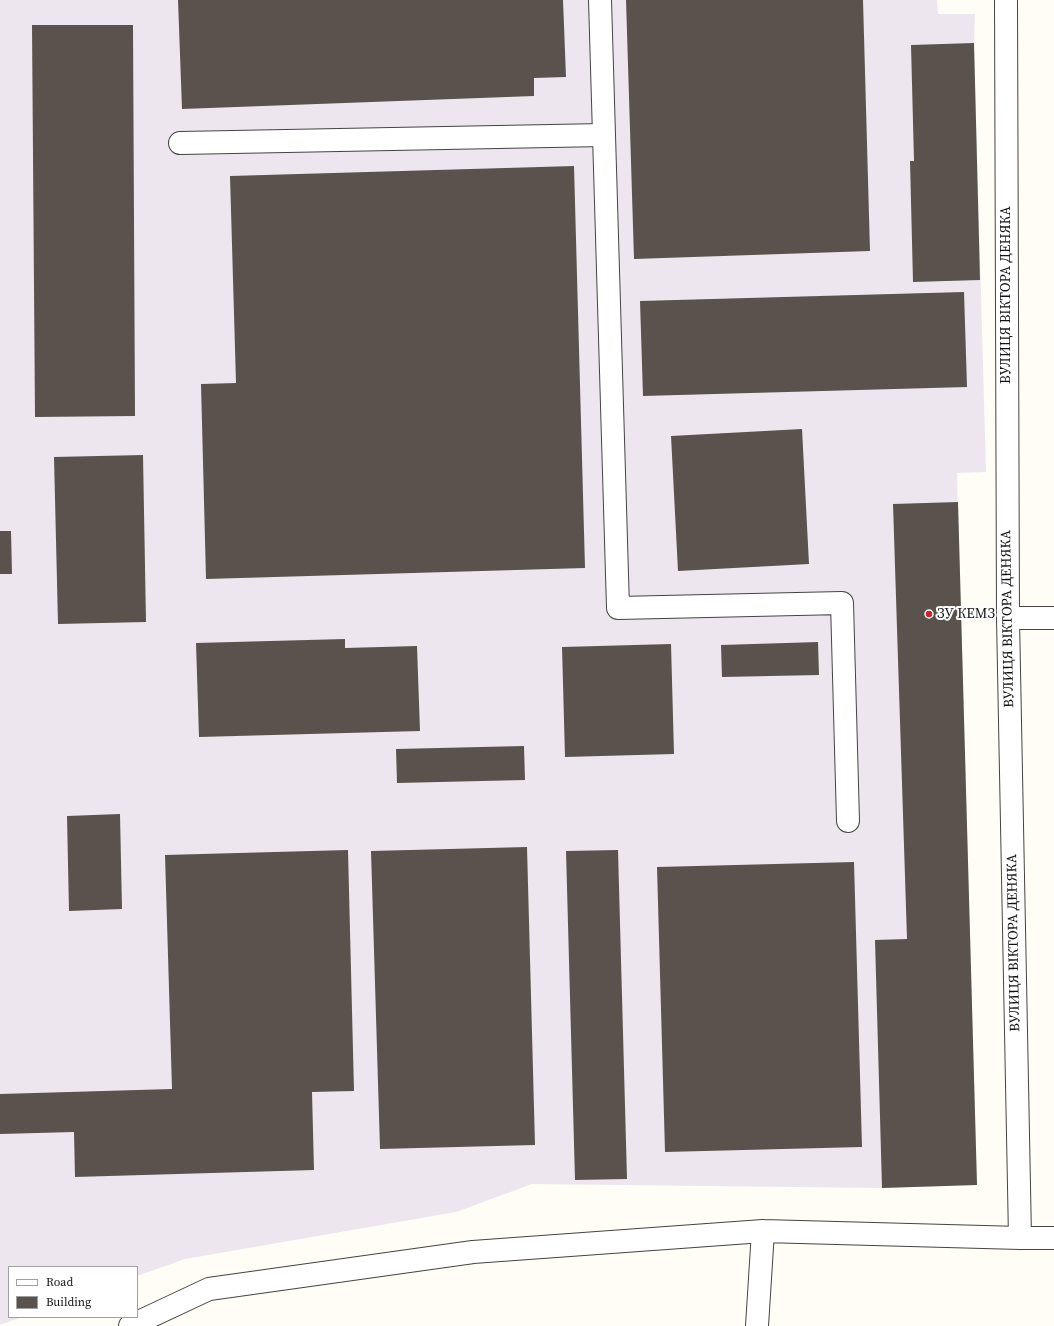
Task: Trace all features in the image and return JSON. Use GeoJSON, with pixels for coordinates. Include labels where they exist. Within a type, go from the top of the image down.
{"type":"FeatureCollection","features":[{"type":"Feature","properties":{"kind":"street"},"geometry":{"type":"LineString","coordinates":[[600,0],[618,608],[842,603],[848,821]]}},
{"type":"Feature","properties":{"kind":"street","name":"ВУЛИЦЯ ВІКТОРА ДЕНЯКА"},"geometry":{"type":"LineString","coordinates":[[1006,0],[1008,618],[1020,1238]]}},
{"type":"Feature","properties":{"kind":"street"},"geometry":{"type":"LineString","coordinates":[[180,143],[604,135]]}},
{"type":"Feature","properties":{"kind":"street"},"geometry":{"type":"LineString","coordinates":[[1008,618],[1054,618]]}},
{"type":"Feature","properties":{"kind":"street"},"geometry":{"type":"LineString","coordinates":[[756,1326],[763,1231]]}},
{"type":"Feature","properties":{"kind":"street"},"geometry":{"type":"LineString","coordinates":[[130,1326],[209,1289],[473,1252],[763,1231],[1054,1238]]}},
{"type":"Feature","properties":{"kind":"shaded area"},"geometry":{"type":"Polygon","coordinates":[[[0,0],[937,0],[938,14],[975,14],[974,43],[986,472],[957,473],[977,1185],[882,1188],[532,1184],[456,1212],[185,1259],[138,1276],[138,1266],[8,1266],[8,1318],[19,1318],[0,1325],[0,0]]]}},
{"type":"Feature","properties":{"kind":"building"},"geometry":{"type":"Polygon","coordinates":[[[178,0],[563,0],[566,77],[534,78],[534,96],[182,109],[178,0]]]}},
{"type":"Feature","properties":{"kind":"building"},"geometry":{"type":"Polygon","coordinates":[[[626,0],[863,0],[870,251],[634,259],[626,0]]]}},
{"type":"Feature","properties":{"kind":"building"},"geometry":{"type":"Polygon","coordinates":[[[32,25],[133,25],[135,416],[35,417],[32,25]]]}},
{"type":"Feature","properties":{"kind":"building"},"geometry":{"type":"Polygon","coordinates":[[[974,43],[980,280],[913,282],[910,161],[914,161],[911,45],[974,43]]]}},
{"type":"Feature","properties":{"kind":"building"},"geometry":{"type":"Polygon","coordinates":[[[574,166],[585,568],[206,579],[201,384],[236,383],[230,176],[574,166]]]}},
{"type":"Feature","properties":{"kind":"building"},"geometry":{"type":"Polygon","coordinates":[[[964,292],[967,387],[643,396],[640,301],[964,292]]]}},
{"type":"Feature","properties":{"kind":"building"},"geometry":{"type":"Polygon","coordinates":[[[802,429],[809,564],[678,571],[671,436],[802,429]]]}},
{"type":"Feature","properties":{"kind":"building"},"geometry":{"type":"Polygon","coordinates":[[[143,455],[146,622],[58,624],[54,457],[143,455]]]}},
{"type":"Feature","properties":{"kind":"building"},"geometry":{"type":"Polygon","coordinates":[[[958,502],[977,1185],[882,1188],[875,940],[907,939],[893,504],[958,502]]]}},
{"type":"Feature","properties":{"kind":"building"},"geometry":{"type":"Polygon","coordinates":[[[0,531],[11,531],[12,574],[0,574],[0,531]]]}},
{"type":"Feature","properties":{"kind":"building"},"geometry":{"type":"Polygon","coordinates":[[[345,639],[345,648],[417,646],[420,731],[199,737],[196,643],[345,639]]]}},
{"type":"Feature","properties":{"kind":"building"},"geometry":{"type":"Polygon","coordinates":[[[818,642],[819,675],[722,677],[721,645],[818,642]]]}},
{"type":"Feature","properties":{"kind":"building"},"geometry":{"type":"Polygon","coordinates":[[[671,644],[674,754],[565,757],[562,647],[671,644]]]}},
{"type":"Feature","properties":{"kind":"building"},"geometry":{"type":"Polygon","coordinates":[[[524,746],[525,780],[397,783],[396,749],[524,746]]]}},
{"type":"Feature","properties":{"kind":"building"},"geometry":{"type":"Polygon","coordinates":[[[120,814],[122,909],[69,911],[67,816],[120,814]]]}},
{"type":"Feature","properties":{"kind":"building"},"geometry":{"type":"Polygon","coordinates":[[[527,847],[535,1145],[380,1149],[371,851],[527,847]]]}},
{"type":"Feature","properties":{"kind":"building"},"geometry":{"type":"Polygon","coordinates":[[[348,850],[354,1091],[312,1092],[314,1170],[75,1177],[74,1132],[0,1134],[0,1094],[172,1089],[165,855],[348,850]]]}},
{"type":"Feature","properties":{"kind":"building"},"geometry":{"type":"Polygon","coordinates":[[[618,850],[627,1179],[575,1180],[566,851],[618,850]]]}},
{"type":"Feature","properties":{"kind":"building"},"geometry":{"type":"Polygon","coordinates":[[[854,862],[862,1147],[665,1152],[657,867],[854,862]]]}},
{"type":"Feature","properties":{"kind":"place","name":"ЗУ КЕМЗ"},"geometry":{"type":"Point","coordinates":[929,614]}}]}
